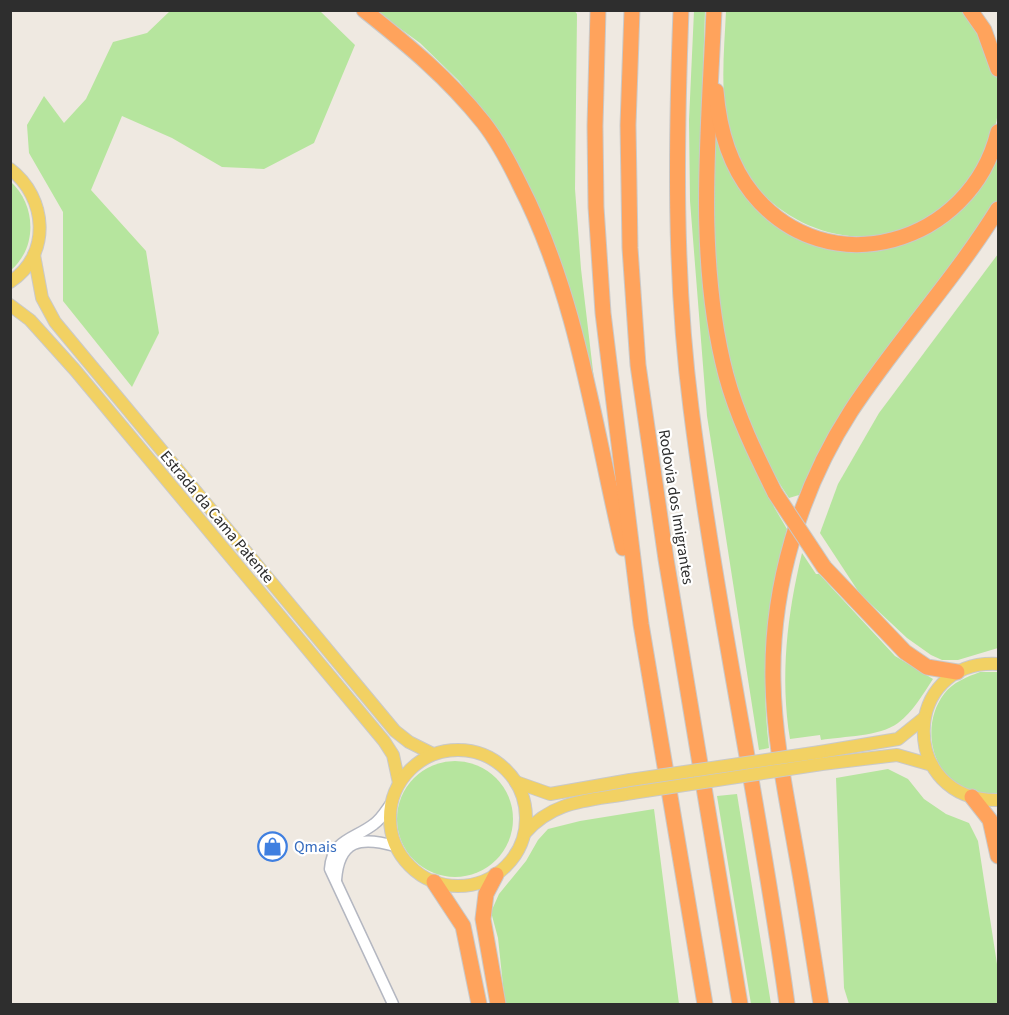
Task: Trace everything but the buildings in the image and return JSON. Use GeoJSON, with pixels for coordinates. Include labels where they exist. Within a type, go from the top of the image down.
{"type":"FeatureCollection","features":[{"type":"Feature","properties":{"kind":"highway"},"geometry":{"type":"LineString","coordinates":[[364,10],[445,77],[485,124],[537,216],[574,330],[641,624]]}},
{"type":"Feature","properties":{"kind":"highway"},"geometry":{"type":"LineString","coordinates":[[598,10],[595,149],[603,313],[641,624],[705,1005]]}},
{"type":"Feature","properties":{"kind":"highway","name":"Rodovia dos Imigrantes"},"geometry":{"type":"LineString","coordinates":[[632,10],[628,136],[630,248],[638,365],[662,536],[740,1005]]}},
{"type":"Feature","properties":{"kind":"highway","name":"Rodovia dos Imigrantes"},"geometry":{"type":"LineString","coordinates":[[681,10],[677,117],[680,263],[691,406],[787,1005]]}},
{"type":"Feature","properties":{"kind":"highway"},"geometry":{"type":"LineString","coordinates":[[714,10],[706,122],[706,181],[716,325],[727,378],[756,455],[775,493],[824,567],[905,652],[927,667],[957,672]]}},
{"type":"Feature","properties":{"kind":"highway"},"geometry":{"type":"LineString","coordinates":[[970,10],[984,30],[999,69]]}},
{"type":"Feature","properties":{"kind":"highway"},"geometry":{"type":"LineString","coordinates":[[713,34],[718,111],[722,132],[733,164],[763,205],[789,224],[815,237],[840,242],[872,244],[900,239],[924,230],[939,220],[971,190],[990,155],[999,132]]}},
{"type":"Feature","properties":{"kind":"highway"},"geometry":{"type":"LineString","coordinates":[[821,1005],[776,728],[773,651],[781,592],[801,512],[823,460],[851,411],[969,257],[999,209]]}},
{"type":"Feature","properties":{"kind":"highway"},"geometry":{"type":"LineString","coordinates":[[969,257],[999,228]]}},
{"type":"Feature","properties":{"kind":"highway"},"geometry":{"type":"LineString","coordinates":[[972,797],[990,820],[999,856]]}},
{"type":"Feature","properties":{"kind":"highway"},"geometry":{"type":"LineString","coordinates":[[496,875],[486,894],[483,919],[498,1005]]}},
{"type":"Feature","properties":{"kind":"highway"},"geometry":{"type":"LineString","coordinates":[[434,882],[463,926],[479,1005]]}},
{"type":"Feature","properties":{"kind":"main road"},"geometry":{"type":"LineString","coordinates":[[10,169],[28,186],[40,213],[41,228],[34,255],[26,269],[10,282]]}},
{"type":"Feature","properties":{"kind":"main road","name":"Estrada da Cama Patente"},"geometry":{"type":"LineString","coordinates":[[34,255],[42,298],[55,322],[395,731],[409,742],[433,754]]}},
{"type":"Feature","properties":{"kind":"main road","name":"Estrada da Cama Patente"},"geometry":{"type":"LineString","coordinates":[[10,305],[30,320],[75,370],[384,741],[393,755],[399,783]]}},
{"type":"Feature","properties":{"kind":"main road"},"geometry":{"type":"LineString","coordinates":[[999,664],[981,664],[957,672],[936,692],[924,718],[924,742],[932,765],[950,786],[972,797],[999,800]]}},
{"type":"Feature","properties":{"kind":"main road"},"geometry":{"type":"LineString","coordinates":[[516,782],[550,794],[631,787],[821,758],[898,739],[924,718]]}},
{"type":"Feature","properties":{"kind":"main road"},"geometry":{"type":"LineString","coordinates":[[525,833],[525,807],[516,782],[500,765],[480,753],[456,750],[433,754],[414,766],[399,783],[390,805],[390,826],[395,846],[405,861],[418,873],[434,882],[455,886],[476,884],[496,875],[514,856],[525,833],[537,819],[555,808],[631,787]]}},
{"type":"Feature","properties":{"kind":"main road"},"geometry":{"type":"LineString","coordinates":[[821,758],[897,755],[932,765]]}},
{"type":"Feature","properties":{"kind":"street"},"geometry":{"type":"LineString","coordinates":[[390,805],[373,825],[352,835],[337,847],[330,869],[393,1005]]}},
{"type":"Feature","properties":{"kind":"street"},"geometry":{"type":"LineString","coordinates":[[336,884],[340,858],[355,843],[377,841],[395,846]]}},
{"type":"Feature","properties":{"kind":"green space"},"geometry":{"type":"Polygon","coordinates":[[[574,10],[577,14],[575,189],[581,269],[597,405],[571,301],[490,122],[459,81],[420,43],[376,11],[574,10]]]}},
{"type":"Feature","properties":{"kind":"green space"},"geometry":{"type":"Polygon","coordinates":[[[170,11],[320,11],[355,45],[314,143],[264,169],[222,167],[172,138],[122,116],[91,190],[146,251],[159,333],[132,387],[63,301],[63,212],[29,153],[27,125],[44,96],[64,123],[86,99],[113,42],[147,33],[170,11]]]}},
{"type":"Feature","properties":{"kind":"green space"},"geometry":{"type":"Polygon","coordinates":[[[694,11],[705,11],[700,164],[708,306],[774,507],[787,529],[774,584],[767,638],[765,692],[769,748],[759,750],[707,416],[690,201],[689,120],[694,11]]]}},
{"type":"Feature","properties":{"kind":"green space"},"geometry":{"type":"Polygon","coordinates":[[[726,11],[968,11],[991,57],[997,76],[999,95],[994,131],[972,180],[925,220],[907,229],[882,235],[856,236],[830,232],[805,224],[783,211],[763,194],[747,173],[735,150],[730,133],[723,81],[726,11]]]}},
{"type":"Feature","properties":{"kind":"green space"},"geometry":{"type":"Polygon","coordinates":[[[716,131],[772,218],[860,248],[954,215],[976,195],[998,155],[998,200],[831,430],[799,495],[789,498],[765,458],[747,414],[733,369],[722,321],[713,225],[716,131]]]}},
{"type":"Feature","properties":{"kind":"green space"},"geometry":{"type":"Polygon","coordinates":[[[10,181],[25,201],[30,225],[26,250],[11,270],[10,181]]]}},
{"type":"Feature","properties":{"kind":"green space"},"geometry":{"type":"Polygon","coordinates":[[[998,254],[998,648],[958,660],[942,660],[907,638],[860,594],[820,533],[838,484],[879,413],[998,254]]]}},
{"type":"Feature","properties":{"kind":"green space"},"geometry":{"type":"Polygon","coordinates":[[[802,553],[816,574],[819,574],[895,656],[933,679],[908,714],[890,728],[821,740],[820,735],[790,739],[785,669],[792,599],[802,553]]]}},
{"type":"Feature","properties":{"kind":"green space"},"geometry":{"type":"Polygon","coordinates":[[[980,672],[998,672],[998,795],[975,793],[960,787],[948,778],[934,752],[931,737],[936,707],[944,694],[956,683],[980,672]]]}},
{"type":"Feature","properties":{"kind":"green space"},"geometry":{"type":"Polygon","coordinates":[[[455,761],[477,766],[496,778],[508,797],[513,819],[508,841],[496,860],[477,872],[455,877],[433,872],[414,860],[402,841],[397,819],[402,797],[414,778],[433,766],[455,761]]]}},
{"type":"Feature","properties":{"kind":"green space"},"geometry":{"type":"Polygon","coordinates":[[[888,769],[908,779],[924,799],[946,814],[969,823],[978,841],[997,964],[998,1004],[849,1004],[844,988],[836,778],[888,769]]]}},
{"type":"Feature","properties":{"kind":"green space"},"geometry":{"type":"Polygon","coordinates":[[[737,794],[771,1004],[751,1004],[717,796],[737,794]]]}},
{"type":"Feature","properties":{"kind":"green space"},"geometry":{"type":"Polygon","coordinates":[[[654,809],[679,1004],[505,1004],[498,938],[491,912],[499,894],[526,861],[538,840],[548,829],[580,821],[654,809]]]}},
{"type":"Feature","properties":{"kind":"place","name":"Qmais"},"geometry":{"type":"Point","coordinates":[273,847]}}]}
